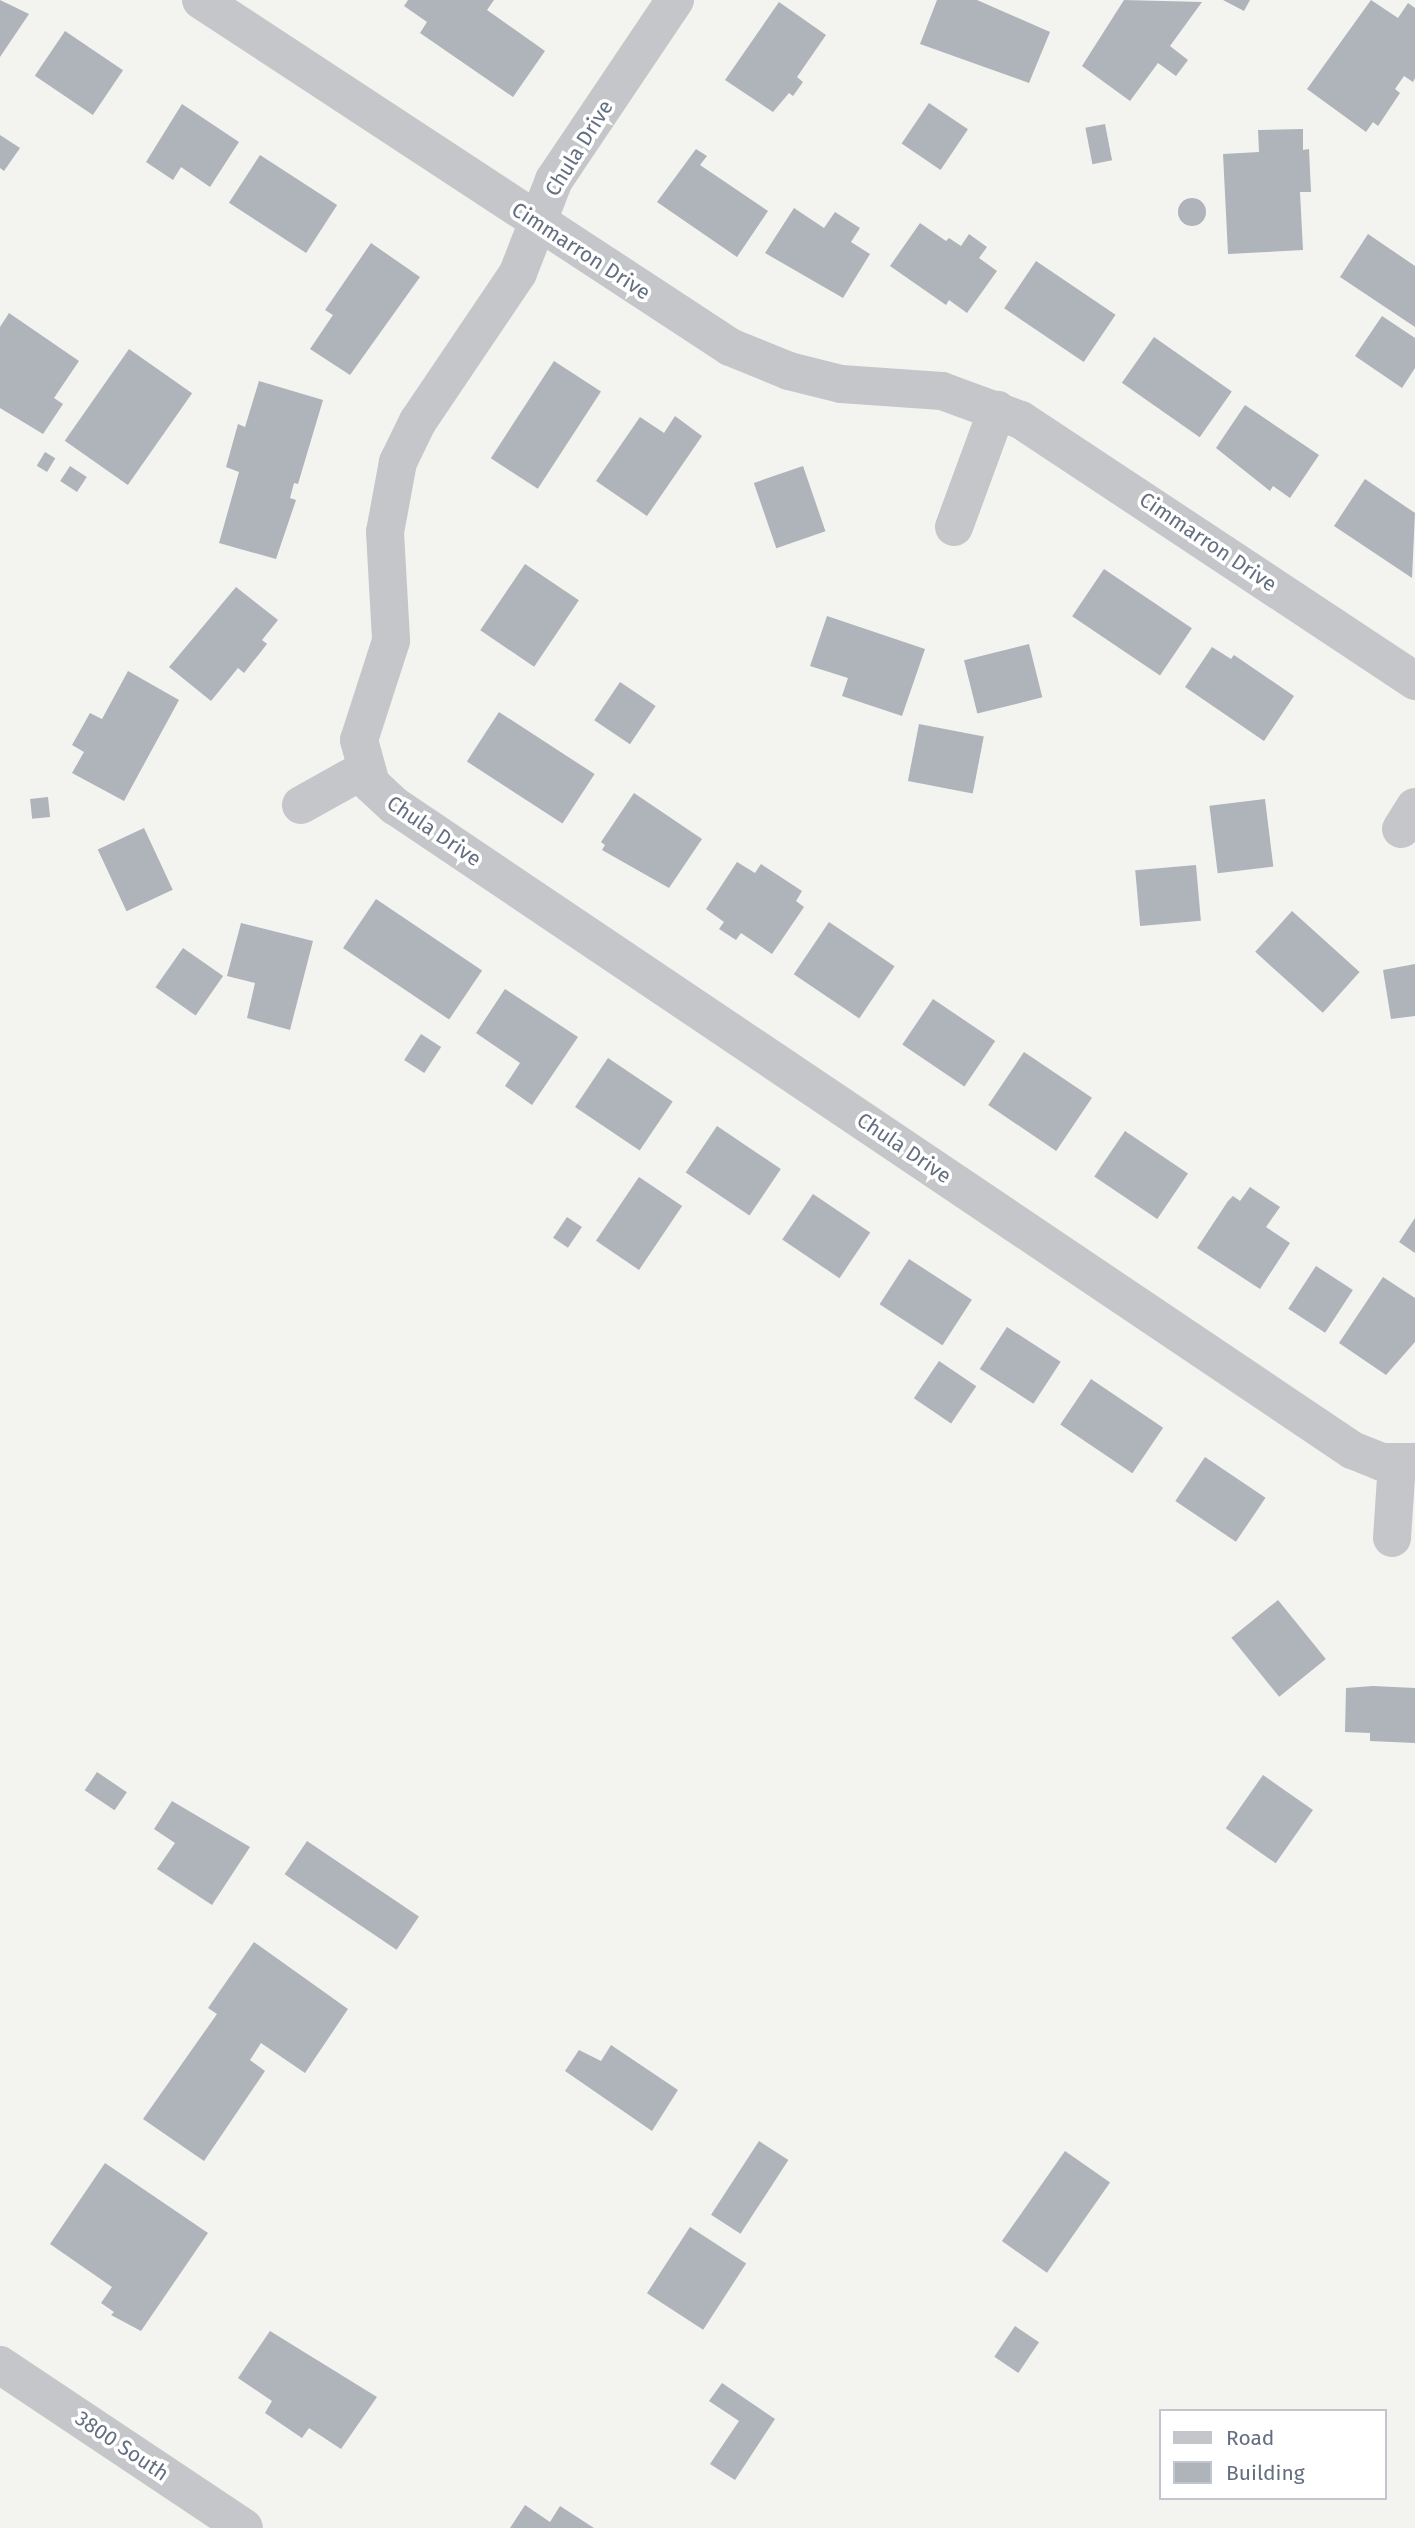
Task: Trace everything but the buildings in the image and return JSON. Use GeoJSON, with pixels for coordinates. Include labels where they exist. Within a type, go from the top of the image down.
{"type":"FeatureCollection","features":[{"type":"Feature","properties":{"kind":"street","name":"Cimmarron Drive"},"geometry":{"type":"LineString","coordinates":[[201,0],[538,222],[751,358],[841,384],[942,391],[997,410],[1066,446],[1415,681]]}},
{"type":"Feature","properties":{"kind":"street","name":"Chula Drive"},"geometry":{"type":"LineString","coordinates":[[675,0],[554,180],[518,273],[418,421],[398,462],[385,532],[391,641],[380,685],[361,727],[364,770],[371,785],[395,806],[1352,1450],[1406,1463],[1392,1538]]}},
{"type":"Feature","properties":{"kind":"street"},"geometry":{"type":"LineString","coordinates":[[954,527],[997,410]]}},
{"type":"Feature","properties":{"kind":"street"},"geometry":{"type":"LineString","coordinates":[[301,805],[364,770]]}},
{"type":"Feature","properties":{"kind":"street","name":"3800 South"},"geometry":{"type":"LineString","coordinates":[[0,2365],[244,2528]]}}]}
